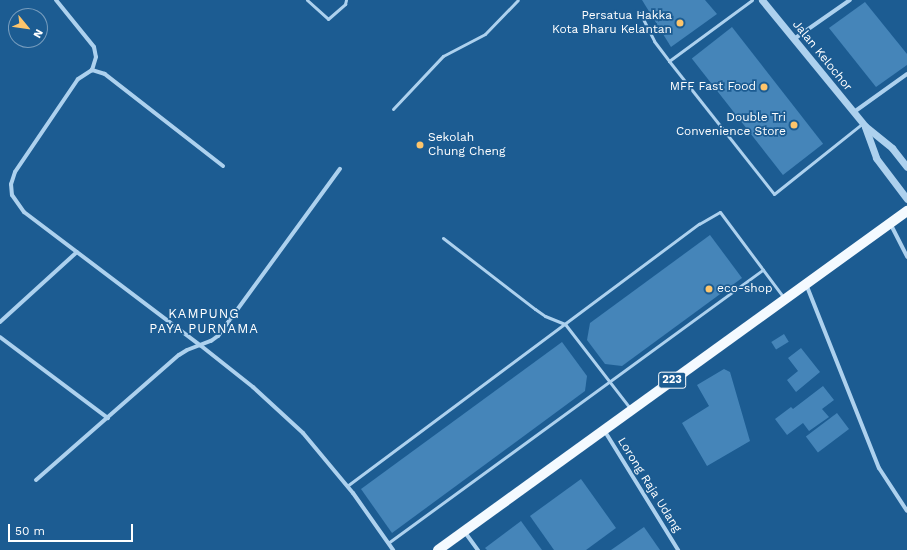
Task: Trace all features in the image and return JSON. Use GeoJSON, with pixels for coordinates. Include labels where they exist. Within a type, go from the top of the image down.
{"type":"FeatureCollection","features":[{"type":"Feature","properties":{"kind":"main road","name":"223"},"geometry":{"type":"LineString","coordinates":[[438,550],[907,211]]}},
{"type":"Feature","properties":{"kind":"street"},"geometry":{"type":"LineString","coordinates":[[56,0],[94,47],[96,56],[92,70],[78,79],[15,172],[11,184],[12,195],[24,212],[200,345],[253,387],[303,433],[347,486],[392,550]]}},
{"type":"Feature","properties":{"kind":"street","name":"Jalan Kelochor"},"geometry":{"type":"LineString","coordinates":[[762,0],[864,125],[892,148],[907,166]]}},
{"type":"Feature","properties":{"kind":"street"},"geometry":{"type":"LineString","coordinates":[[794,39],[850,0]]}},
{"type":"Feature","properties":{"kind":"street"},"geometry":{"type":"LineString","coordinates":[[92,70],[105,74],[223,166]]}},
{"type":"Feature","properties":{"kind":"street"},"geometry":{"type":"LineString","coordinates":[[854,112],[907,74]]}},
{"type":"Feature","properties":{"kind":"street","name":"Jalan Kelochor"},"geometry":{"type":"LineString","coordinates":[[864,125],[876,158],[907,199]]}},
{"type":"Feature","properties":{"kind":"street"},"geometry":{"type":"LineString","coordinates":[[36,480],[179,355],[218,336],[340,169]]}},
{"type":"Feature","properties":{"kind":"street"},"geometry":{"type":"LineString","coordinates":[[890,223],[907,256]]}},
{"type":"Feature","properties":{"kind":"street"},"geometry":{"type":"LineString","coordinates":[[0,322],[77,252]]}},
{"type":"Feature","properties":{"kind":"street"},"geometry":{"type":"LineString","coordinates":[[806,284],[879,468],[907,511]]}},
{"type":"Feature","properties":{"kind":"street"},"geometry":{"type":"LineString","coordinates":[[0,337],[108,418]]}},
{"type":"Feature","properties":{"kind":"street","name":"Lorong Raja Udang"},"geometry":{"type":"LineString","coordinates":[[604,430],[678,550]]}},
{"type":"Feature","properties":{"kind":"street"},"geometry":{"type":"LineString","coordinates":[[464,531],[478,550]]}},
{"type":"Feature","properties":{"kind":"lane"},"geometry":{"type":"LineString","coordinates":[[307,0],[328,19],[345,4],[346,0]]}},
{"type":"Feature","properties":{"kind":"lane"},"geometry":{"type":"LineString","coordinates":[[393,109],[443,56],[485,34],[518,0]]}},
{"type":"Feature","properties":{"kind":"lane"},"geometry":{"type":"LineString","coordinates":[[669,61],[752,0]]}},
{"type":"Feature","properties":{"kind":"lane"},"geometry":{"type":"LineString","coordinates":[[640,13],[654,40],[669,61],[774,194],[864,125]]}},
{"type":"Feature","properties":{"kind":"lane"},"geometry":{"type":"LineString","coordinates":[[347,486],[699,224],[720,212],[785,299]]}},
{"type":"Feature","properties":{"kind":"lane"},"geometry":{"type":"LineString","coordinates":[[443,238],[535,309],[545,316],[565,324],[631,410]]}},
{"type":"Feature","properties":{"kind":"lane"},"geometry":{"type":"LineString","coordinates":[[388,543],[763,270]]}},
{"type":"Feature","properties":{"kind":"building","name":"Persatua Hakka Kota Bharu Kelantan"},"geometry":{"type":"Polygon","coordinates":[[[642,0],[705,0],[717,14],[671,47],[642,0]]]}},
{"type":"Feature","properties":{"kind":"building"},"geometry":{"type":"Polygon","coordinates":[[[865,2],[907,54],[907,65],[876,87],[829,28],[865,2]]]}},
{"type":"Feature","properties":{"kind":"building"},"geometry":{"type":"Polygon","coordinates":[[[732,27],[823,144],[783,175],[692,58],[732,27]]]}},
{"type":"Feature","properties":{"kind":"building"},"geometry":{"type":"Polygon","coordinates":[[[710,235],[742,278],[622,366],[605,364],[587,340],[590,323],[710,235]]]}},
{"type":"Feature","properties":{"kind":"building"},"geometry":{"type":"Polygon","coordinates":[[[784,334],[789,342],[776,350],[771,342],[784,334]]]}},
{"type":"Feature","properties":{"kind":"building"},"geometry":{"type":"Polygon","coordinates":[[[562,342],[587,376],[585,391],[392,533],[361,489],[562,342]]]}},
{"type":"Feature","properties":{"kind":"building"},"geometry":{"type":"Polygon","coordinates":[[[801,348],[820,372],[796,392],[787,380],[798,371],[788,358],[801,348]]]}},
{"type":"Feature","properties":{"kind":"building"},"geometry":{"type":"Polygon","coordinates":[[[724,369],[730,372],[750,441],[707,466],[682,423],[709,406],[697,385],[724,369]]]}},
{"type":"Feature","properties":{"kind":"building"},"geometry":{"type":"Polygon","coordinates":[[[823,386],[834,400],[822,409],[829,417],[809,431],[803,423],[787,435],[775,419],[791,407],[793,409],[823,386]]]}},
{"type":"Feature","properties":{"kind":"building"},"geometry":{"type":"Polygon","coordinates":[[[837,413],[849,429],[818,452],[806,436],[837,413]]]}},
{"type":"Feature","properties":{"kind":"building"},"geometry":{"type":"Polygon","coordinates":[[[581,479],[616,528],[586,550],[554,550],[530,516],[581,479]]]}},
{"type":"Feature","properties":{"kind":"building"},"geometry":{"type":"Polygon","coordinates":[[[521,521],[542,550],[487,550],[485,548],[521,521]]]}},
{"type":"Feature","properties":{"kind":"building"},"geometry":{"type":"Polygon","coordinates":[[[644,527],[660,550],[611,550],[644,527]]]}},
{"type":"Feature","properties":{"kind":"place","name":"Persatua Hakka Kota Bharu Kelantan"},"geometry":{"type":"Point","coordinates":[680,23]}},
{"type":"Feature","properties":{"kind":"place","name":"MFF Fast Food"},"geometry":{"type":"Point","coordinates":[764,87]}},
{"type":"Feature","properties":{"kind":"place","name":"Double Tri Convenience Store"},"geometry":{"type":"Point","coordinates":[794,125]}},
{"type":"Feature","properties":{"kind":"place","name":"Sekolah Chung Cheng"},"geometry":{"type":"Point","coordinates":[420,145]}},
{"type":"Feature","properties":{"kind":"place","name":"eco-shop"},"geometry":{"type":"Point","coordinates":[709,289]}},
{"type":"Feature","properties":{"kind":"district","name":"KAMPUNG PAYA PURNAMA"},"geometry":{"type":"Point","coordinates":[204,322]}}]}
